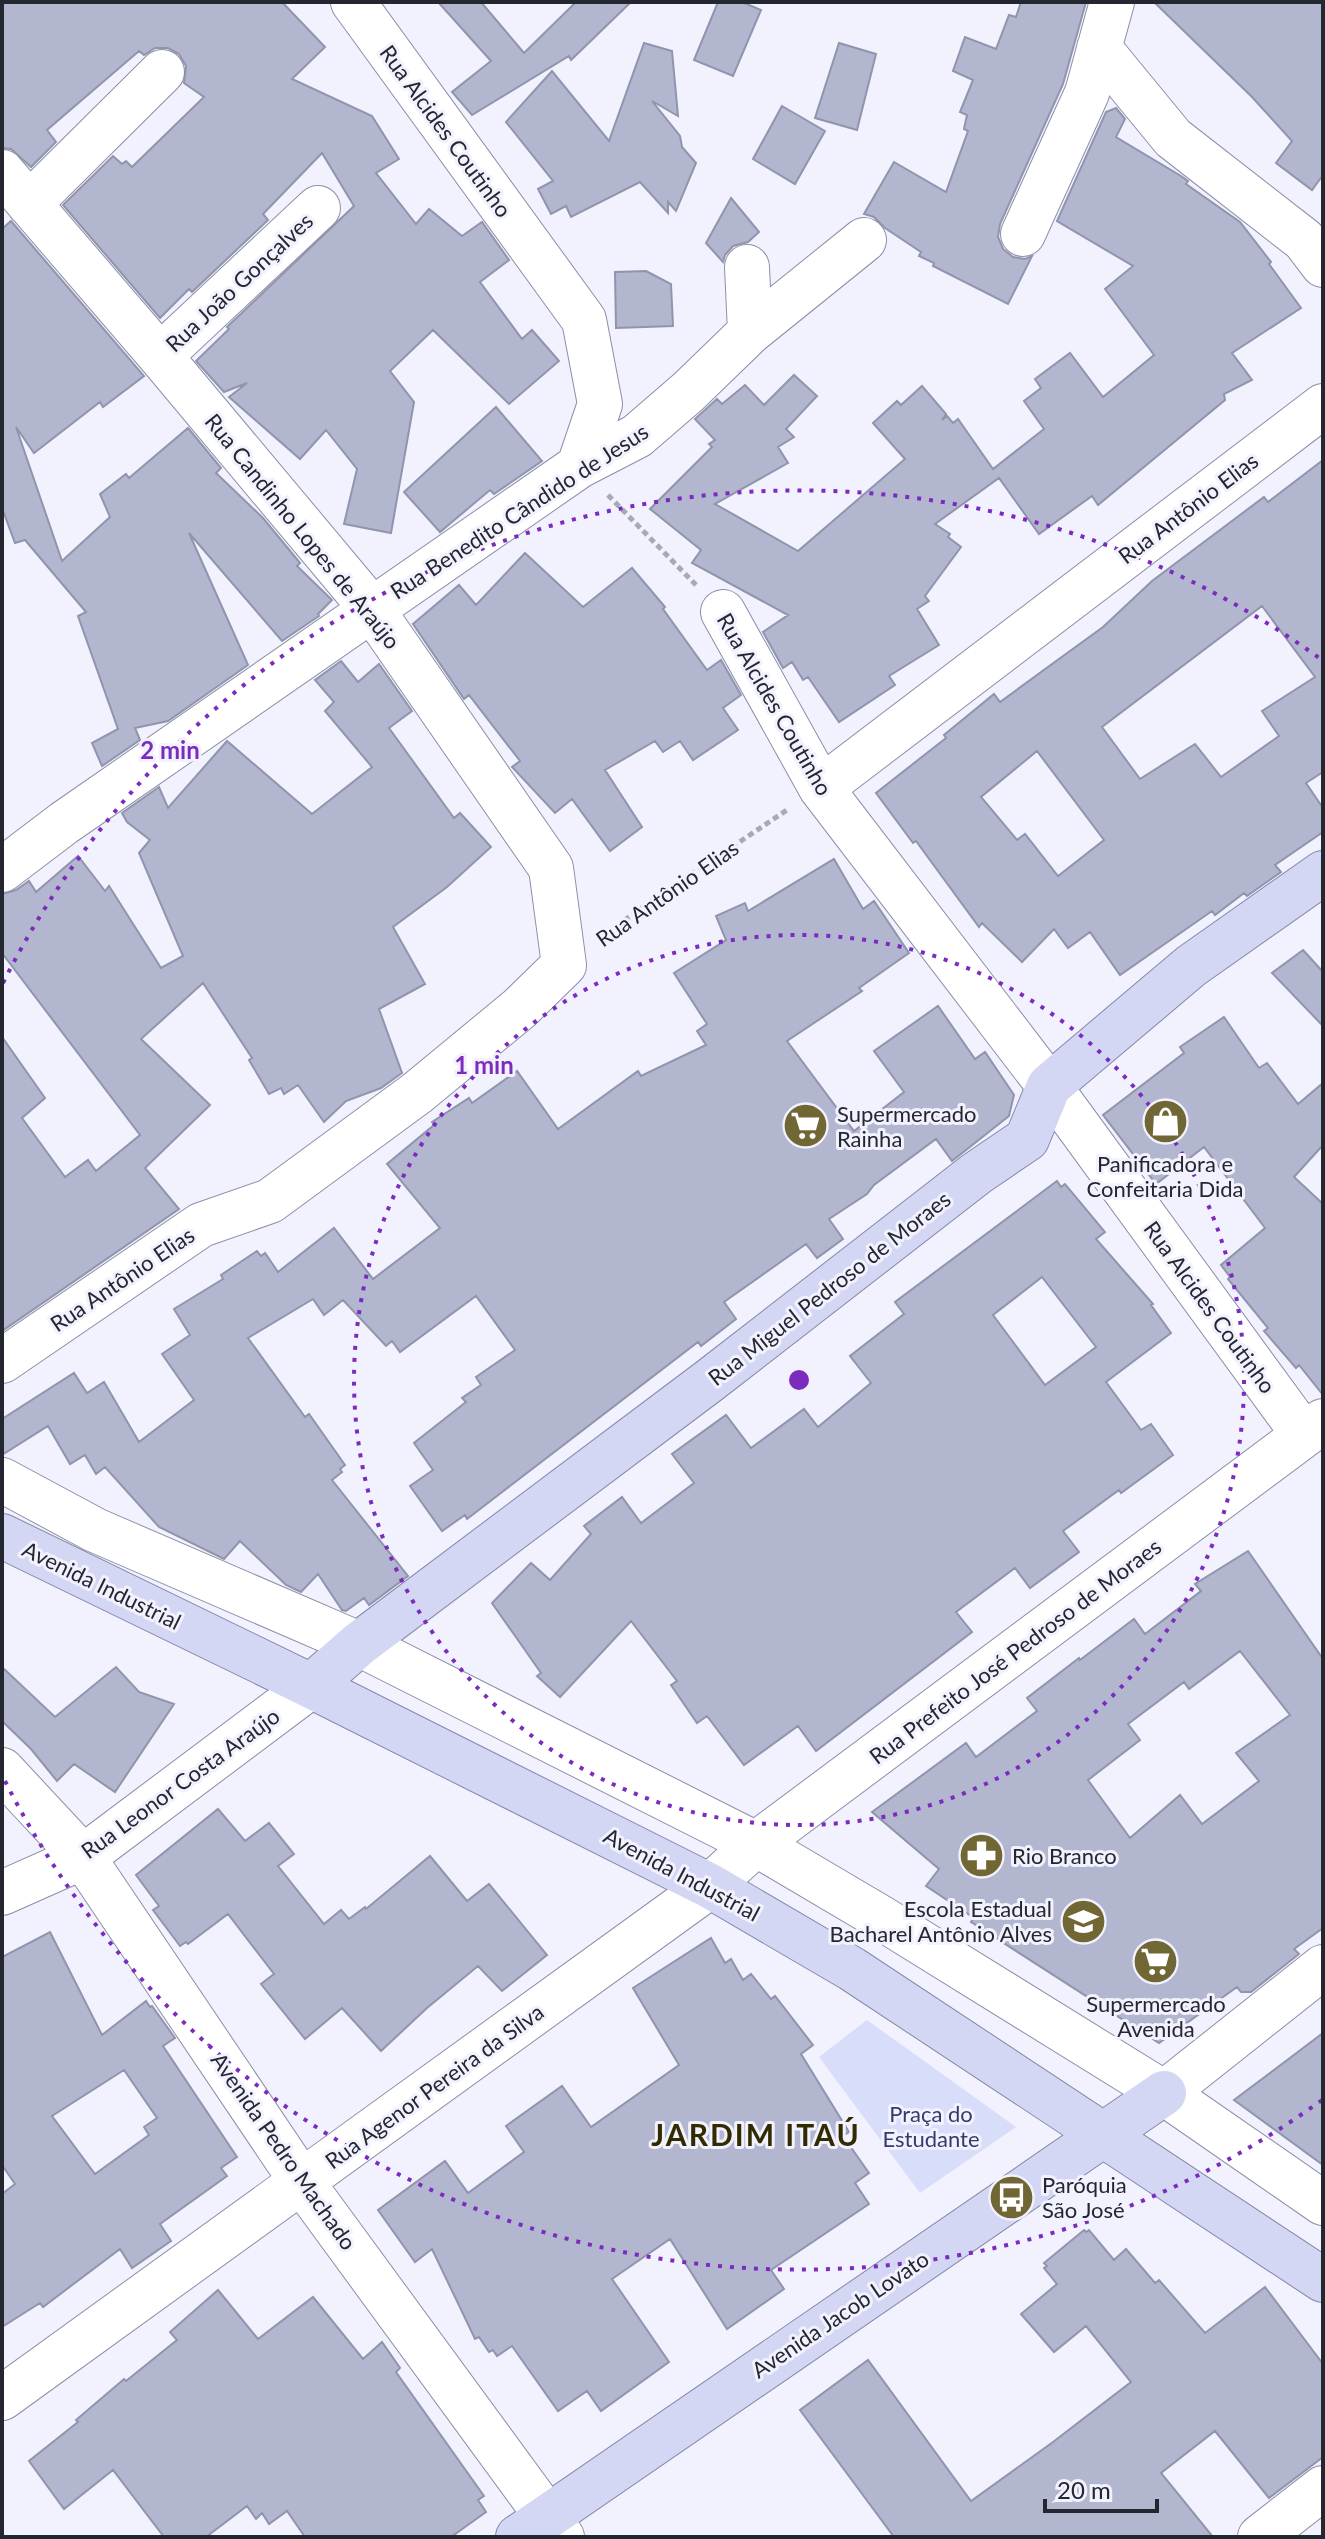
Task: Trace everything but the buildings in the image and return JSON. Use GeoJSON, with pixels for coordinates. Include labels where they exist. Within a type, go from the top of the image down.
{"type":"FeatureCollection","features":[{"type":"Feature","properties":{"kind":"main road","name":"Rua Miguel Pedroso de Moraes"},"geometry":{"type":"LineString","coordinates":[[311,1686],[359,1644],[709,1381],[977,1173],[1027,1139],[1049,1086],[1191,966],[1323,873]]}},
{"type":"Feature","properties":{"kind":"main road","name":"Avenida Industrial"},"geometry":{"type":"LineString","coordinates":[[2,1536],[311,1686],[710,1886],[852,1969],[1323,2280]]}},
{"type":"Feature","properties":{"kind":"main road","name":"Avenida Jacob Lovato"},"geometry":{"type":"LineString","coordinates":[[542,2530],[1164,2093]]}},
{"type":"Feature","properties":{"kind":"street","name":"Rua Alcides Coutinho"},"geometry":{"type":"LineString","coordinates":[[353,2],[584,320],[600,404],[579,466]]}},
{"type":"Feature","properties":{"kind":"street"},"geometry":{"type":"LineString","coordinates":[[1023,234],[1087,93],[1112,2]]}},
{"type":"Feature","properties":{"kind":"street"},"geometry":{"type":"LineString","coordinates":[[1099,48],[1173,138],[1317,238]]}},
{"type":"Feature","properties":{"kind":"street"},"geometry":{"type":"LineString","coordinates":[[16,188],[162,72]]}},
{"type":"Feature","properties":{"kind":"street","name":"Rua Candinho Lopes de Araújo"},"geometry":{"type":"LineString","coordinates":[[16,188],[371,608],[551,868],[564,965]]}},
{"type":"Feature","properties":{"kind":"street","name":"Rua João Gonçalves"},"geometry":{"type":"LineString","coordinates":[[160,356],[318,208]]}},
{"type":"Feature","properties":{"kind":"street","name":"Rua Benedito Cândido de Jesus"},"geometry":{"type":"LineString","coordinates":[[2,870],[64,823],[371,608],[579,466],[637,436],[750,332],[864,240]]}},
{"type":"Feature","properties":{"kind":"street"},"geometry":{"type":"LineString","coordinates":[[747,267],[750,332]]}},
{"type":"Feature","properties":{"kind":"street","name":"Rua Antônio Elias"},"geometry":{"type":"LineString","coordinates":[[821,788],[1323,406]]}},
{"type":"Feature","properties":{"kind":"street","name":"Rua Alcides Coutinho"},"geometry":{"type":"LineString","coordinates":[[723,612],[821,788],[1313,1428]]}},
{"type":"Feature","properties":{"kind":"street","name":"Rua Antônio Elias"},"geometry":{"type":"LineString","coordinates":[[2,1361],[201,1225],[270,1201],[417,1093],[520,1008],[564,965]]}},
{"type":"Feature","properties":{"kind":"street","name":"Rua Prefeito José Pedroso de Moraes"},"geometry":{"type":"LineString","coordinates":[[710,1886],[756,1844],[1313,1428]]}},
{"type":"Feature","properties":{"kind":"street","name":"Avenida Industrial"},"geometry":{"type":"LineString","coordinates":[[2,1480],[95,1530],[359,1644],[756,1844],[1164,2093],[1323,2203]]}},
{"type":"Feature","properties":{"kind":"street","name":"Rua Leonor Costa Araújo"},"geometry":{"type":"LineString","coordinates":[[2,1893],[83,1857],[311,1686]]}},
{"type":"Feature","properties":{"kind":"street","name":"Avenida Pedro Machado"},"geometry":{"type":"LineString","coordinates":[[2,1770],[83,1857],[542,2530]]}},
{"type":"Feature","properties":{"kind":"street","name":"Rua Agenor Pereira da Silva"},"geometry":{"type":"LineString","coordinates":[[2,2398],[710,1886]]}},
{"type":"Feature","properties":{"kind":"street"},"geometry":{"type":"LineString","coordinates":[[1164,2093],[1323,1967]]}},
{"type":"Feature","properties":{"kind":"street"},"geometry":{"type":"LineString","coordinates":[[1260,2537],[1323,2488]]}},
{"type":"Feature","properties":{"kind":"path","name":"Rua Alcides Coutinho"},"geometry":{"type":"LineString","coordinates":[[579,466],[723,612]]}},
{"type":"Feature","properties":{"kind":"path","name":"Rua Antônio Elias"},"geometry":{"type":"LineString","coordinates":[[564,965],[647,904],[821,788]]}},
{"type":"Feature","properties":{"kind":"green space","name":"Praça do Estudante"},"geometry":{"type":"Polygon","coordinates":[[[867,2020],[1016,2127],[920,2193],[819,2057],[867,2020]]]}},
{"type":"Feature","properties":{"kind":"place","name":"Panificadora e Confeitaria Dida"},"geometry":{"type":"Point","coordinates":[1165,1122]}},
{"type":"Feature","properties":{"kind":"place","name":"Supermercado Rainha"},"geometry":{"type":"Point","coordinates":[806,1126]}},
{"type":"Feature","properties":{"kind":"place","name":"Rio Branco"},"geometry":{"type":"Point","coordinates":[981,1855]}},
{"type":"Feature","properties":{"kind":"place","name":"Escola Estadual Bacharel Antônio Alves"},"geometry":{"type":"Point","coordinates":[1083,1921]}},
{"type":"Feature","properties":{"kind":"place","name":"Supermercado Avenida"},"geometry":{"type":"Point","coordinates":[1156,1962]}},
{"type":"Feature","properties":{"kind":"place","name":"Paróquia São José"},"geometry":{"type":"Point","coordinates":[1011,2197]}},
{"type":"Feature","properties":{"kind":"district","name":"JARDIM ITAÚ"},"geometry":{"type":"Point","coordinates":[756,2134]}}]}
